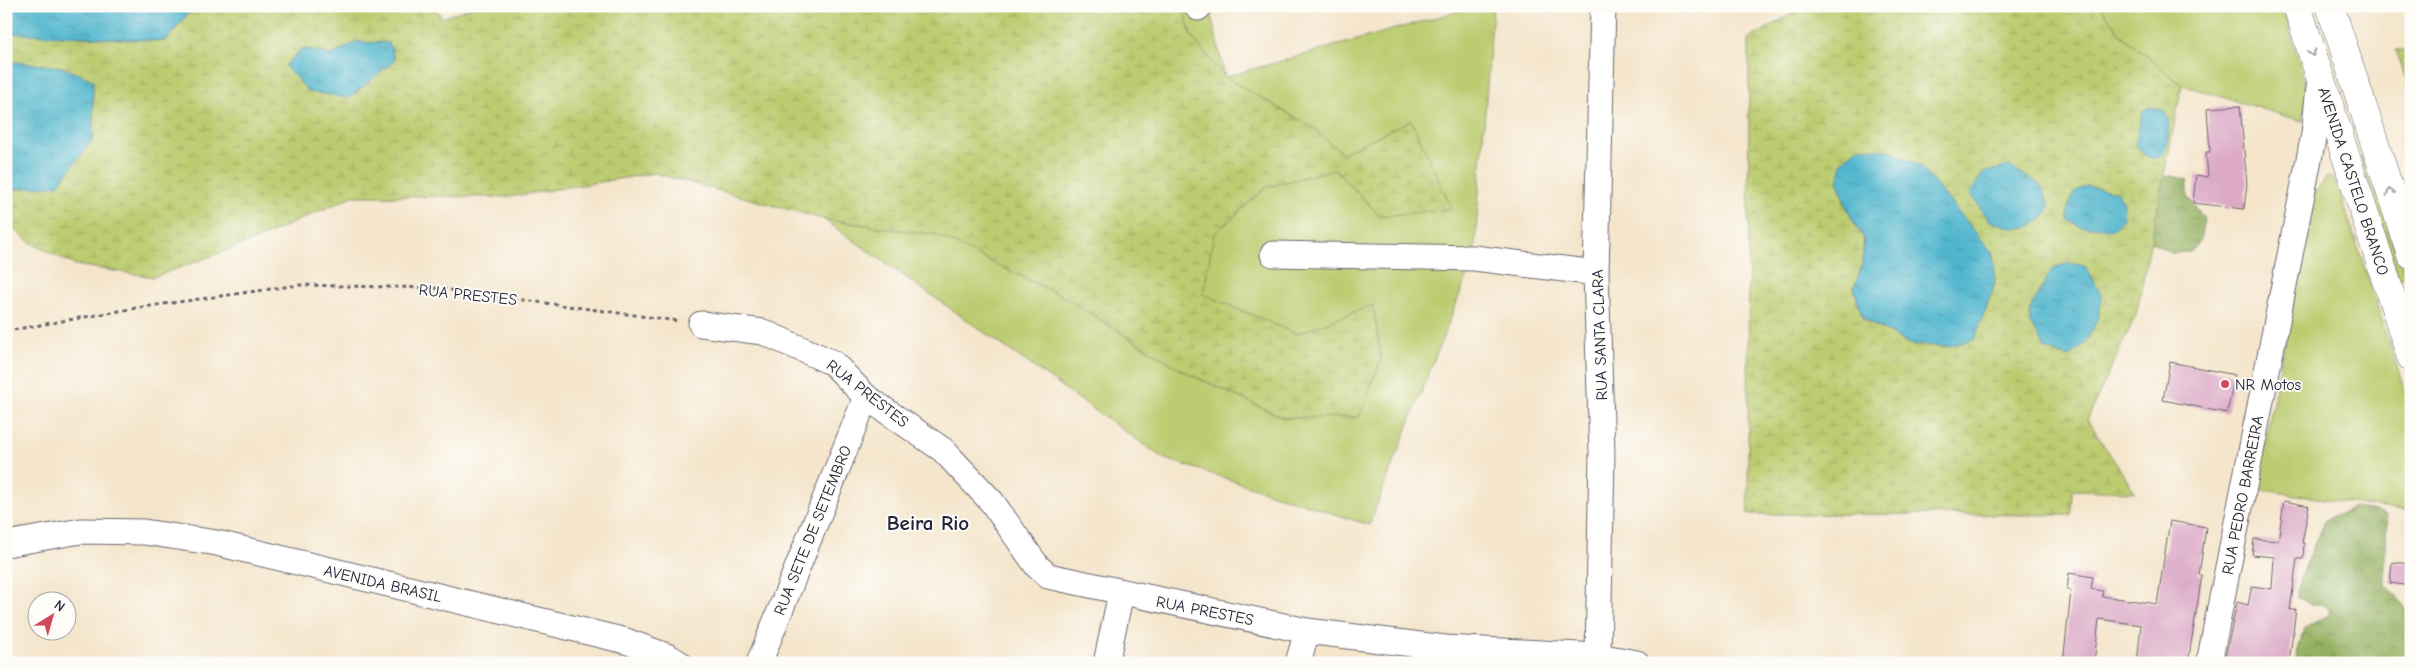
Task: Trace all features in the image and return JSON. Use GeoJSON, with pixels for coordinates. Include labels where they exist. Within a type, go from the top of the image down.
{"type":"FeatureCollection","features":[{"type":"Feature","properties":{"kind":"main road","name":"AVENIDA CASTELO BRANCO"},"geometry":{"type":"LineString","coordinates":[[2297,6],[2341,145],[2403,305],[2411,357]]}},
{"type":"Feature","properties":{"kind":"main road","name":"AVENIDA CASTELO BRANCO"},"geometry":{"type":"LineString","coordinates":[[2330,6],[2411,256]]}},
{"type":"Feature","properties":{"kind":"main road"},"geometry":{"type":"LineString","coordinates":[[2341,145],[2370,130]]}},
{"type":"Feature","properties":{"kind":"street","name":"RUA SANTA CLARA"},"geometry":{"type":"LineString","coordinates":[[1599,659],[1602,453],[1596,272],[1603,6]]}},
{"type":"Feature","properties":{"kind":"street","name":"RUA PEDRO BARREIRA"},"geometry":{"type":"LineString","coordinates":[[2209,663],[2305,180],[2319,104],[2320,78]]}},
{"type":"Feature","properties":{"kind":"street"},"geometry":{"type":"LineString","coordinates":[[2305,180],[2341,145]]}},
{"type":"Feature","properties":{"kind":"street"},"geometry":{"type":"LineString","coordinates":[[1273,254],[1474,258],[1596,272]]}},
{"type":"Feature","properties":{"kind":"street","name":"RUA PRESTES"},"geometry":{"type":"LineString","coordinates":[[701,324],[763,332],[833,363],[866,397],[943,450],[992,502],[1037,566],[1048,576],[1307,631],[1445,648],[1637,663]]}},
{"type":"Feature","properties":{"kind":"street","name":"RUA SETE DE SETEMBRO"},"geometry":{"type":"LineString","coordinates":[[759,663],[866,397]]}},
{"type":"Feature","properties":{"kind":"street","name":"AVENIDA BRASIL"},"geometry":{"type":"LineString","coordinates":[[6,544],[81,531],[144,532],[217,543],[626,641],[669,656],[679,663]]}},
{"type":"Feature","properties":{"kind":"street"},"geometry":{"type":"LineString","coordinates":[[1106,663],[1121,593]]}},
{"type":"Feature","properties":{"kind":"street"},"geometry":{"type":"LineString","coordinates":[[1298,663],[1307,631]]}},
{"type":"Feature","properties":{"kind":"path","name":"RUA PRESTES"},"geometry":{"type":"LineString","coordinates":[[6,330],[136,308],[299,285],[435,288],[701,324]]}},
{"type":"Feature","properties":{"kind":"green space"},"geometry":{"type":"Polygon","coordinates":[[[189,6],[434,6],[442,18],[475,6],[1183,6],[1191,36],[1225,77],[1315,129],[1342,153],[1411,120],[1452,209],[1380,216],[1335,169],[1267,187],[1214,234],[1203,294],[1297,334],[1373,305],[1381,360],[1359,417],[1284,418],[1183,371],[1062,296],[936,235],[823,219],[655,173],[508,197],[353,196],[255,240],[154,277],[75,265],[31,243],[6,223],[6,190],[58,184],[93,139],[61,67],[6,61],[6,33],[166,41],[189,12],[189,6]],[[302,48],[285,66],[332,55],[302,48]]]}},
{"type":"Feature","properties":{"kind":"green space"},"geometry":{"type":"Polygon","coordinates":[[[1183,6],[1209,6],[1225,77],[1191,36],[1183,6]]]}},
{"type":"Feature","properties":{"kind":"green space"},"geometry":{"type":"Polygon","coordinates":[[[1477,6],[1493,6],[1474,258],[1369,525],[1163,458],[823,219],[936,235],[1062,296],[1183,371],[1284,418],[1359,417],[1381,360],[1373,305],[1297,334],[1203,294],[1213,234],[1267,187],[1335,169],[1380,216],[1452,209],[1411,120],[1342,154],[1315,129],[1225,77],[1477,6]]]}},
{"type":"Feature","properties":{"kind":"green space"},"geometry":{"type":"Polygon","coordinates":[[[1805,6],[2100,6],[2121,35],[2182,85],[2136,315],[2087,420],[2135,492],[2072,490],[2071,515],[1748,514],[1749,39],[1805,6]],[[1843,200],[1864,239],[1862,264],[1854,288],[1863,319],[1911,345],[1974,340],[1995,283],[1843,200]]]}},
{"type":"Feature","properties":{"kind":"green space"},"geometry":{"type":"Polygon","coordinates":[[[2100,6],[2283,6],[2305,83],[2306,100],[2302,121],[2182,85],[2121,35],[2100,6]]]}},
{"type":"Feature","properties":{"kind":"green space"},"geometry":{"type":"Polygon","coordinates":[[[2396,50],[2411,50],[2411,95],[2396,50]]]}},
{"type":"Feature","properties":{"kind":"green space"},"geometry":{"type":"Polygon","coordinates":[[[2367,156],[2406,277],[2399,279],[2360,158],[2367,156]]]}},
{"type":"Feature","properties":{"kind":"green space"},"geometry":{"type":"Polygon","coordinates":[[[2328,175],[2333,178],[2339,190],[2411,409],[2411,512],[2256,489],[2314,193],[2328,175]]]}},
{"type":"Feature","properties":{"kind":"green space"},"geometry":{"type":"Polygon","coordinates":[[[2172,176],[2188,180],[2188,197],[2204,218],[2200,241],[2191,252],[2170,253],[2150,241],[2151,179],[2172,176]]]}},
{"type":"Feature","properties":{"kind":"green space"},"geometry":{"type":"Polygon","coordinates":[[[2353,508],[2372,510],[2386,515],[2385,584],[2402,603],[2409,620],[2411,629],[2411,663],[2298,663],[2296,656],[2305,628],[2330,614],[2328,607],[2322,604],[2310,604],[2297,597],[2297,587],[2324,521],[2353,508]]]}},
{"type":"Feature","properties":{"kind":"water"},"geometry":{"type":"Polygon","coordinates":[[[6,6],[189,6],[189,12],[166,41],[6,33],[6,6]]]}},
{"type":"Feature","properties":{"kind":"water"},"geometry":{"type":"Polygon","coordinates":[[[356,42],[389,43],[395,60],[349,98],[309,92],[285,66],[302,48],[332,55],[356,42]]]}},
{"type":"Feature","properties":{"kind":"water"},"geometry":{"type":"Polygon","coordinates":[[[6,61],[61,67],[93,80],[93,139],[58,185],[6,190],[6,61]]]}},
{"type":"Feature","properties":{"kind":"water"},"geometry":{"type":"Polygon","coordinates":[[[2150,107],[2163,110],[2169,126],[2163,154],[2153,159],[2143,154],[2135,144],[2143,111],[2150,107]]]}},
{"type":"Feature","properties":{"kind":"water"},"geometry":{"type":"Polygon","coordinates":[[[1859,147],[1889,150],[1920,166],[1992,252],[1995,283],[1974,340],[1949,346],[1911,345],[1863,318],[1854,288],[1862,264],[1864,239],[1851,217],[1838,183],[1842,161],[1859,147]]]}},
{"type":"Feature","properties":{"kind":"water"},"geometry":{"type":"Polygon","coordinates":[[[2009,166],[2040,185],[2050,207],[2043,218],[2031,226],[2015,229],[1990,221],[1970,194],[1983,173],[2009,166]]]}},
{"type":"Feature","properties":{"kind":"water"},"geometry":{"type":"Polygon","coordinates":[[[2088,186],[2118,192],[2124,203],[2123,219],[2113,229],[2079,226],[2068,220],[2071,198],[2077,191],[2088,186]]]}},
{"type":"Feature","properties":{"kind":"water"},"geometry":{"type":"Polygon","coordinates":[[[2069,263],[2085,266],[2102,296],[2099,316],[2085,344],[2068,357],[2046,350],[2030,323],[2030,309],[2053,268],[2069,263]]]}},
{"type":"Feature","properties":{"kind":"building"},"geometry":{"type":"Polygon","coordinates":[[[2240,106],[2247,184],[2244,209],[2193,203],[2196,175],[2208,177],[2206,152],[2210,152],[2207,108],[2240,106]]]}},
{"type":"Feature","properties":{"kind":"building"},"geometry":{"type":"Polygon","coordinates":[[[2170,362],[2235,375],[2227,413],[2163,400],[2170,362]]]}},
{"type":"Feature","properties":{"kind":"building"},"geometry":{"type":"Polygon","coordinates":[[[2284,501],[2309,506],[2302,543],[2304,543],[2303,559],[2297,559],[2290,610],[2296,609],[2289,663],[2224,663],[2237,602],[2248,605],[2252,586],[2272,589],[2274,557],[2252,555],[2254,539],[2278,541],[2284,501]]]}},
{"type":"Feature","properties":{"kind":"building"},"geometry":{"type":"Polygon","coordinates":[[[2170,521],[2206,527],[2199,575],[2202,575],[2188,663],[2137,663],[2141,625],[2099,619],[2094,663],[2063,663],[2071,591],[2067,590],[2069,573],[2093,577],[2091,589],[2103,591],[2102,596],[2157,604],[2170,521]]]}},
{"type":"Feature","properties":{"kind":"building"},"geometry":{"type":"Polygon","coordinates":[[[2392,562],[2411,564],[2411,586],[2390,583],[2392,562]]]}},
{"type":"Feature","properties":{"kind":"place","name":"NR Motos"},"geometry":{"type":"Point","coordinates":[2225,384]}},
{"type":"Feature","properties":{"kind":"district","name":"Beira Rio"},"geometry":{"type":"Point","coordinates":[928,523]}}]}
